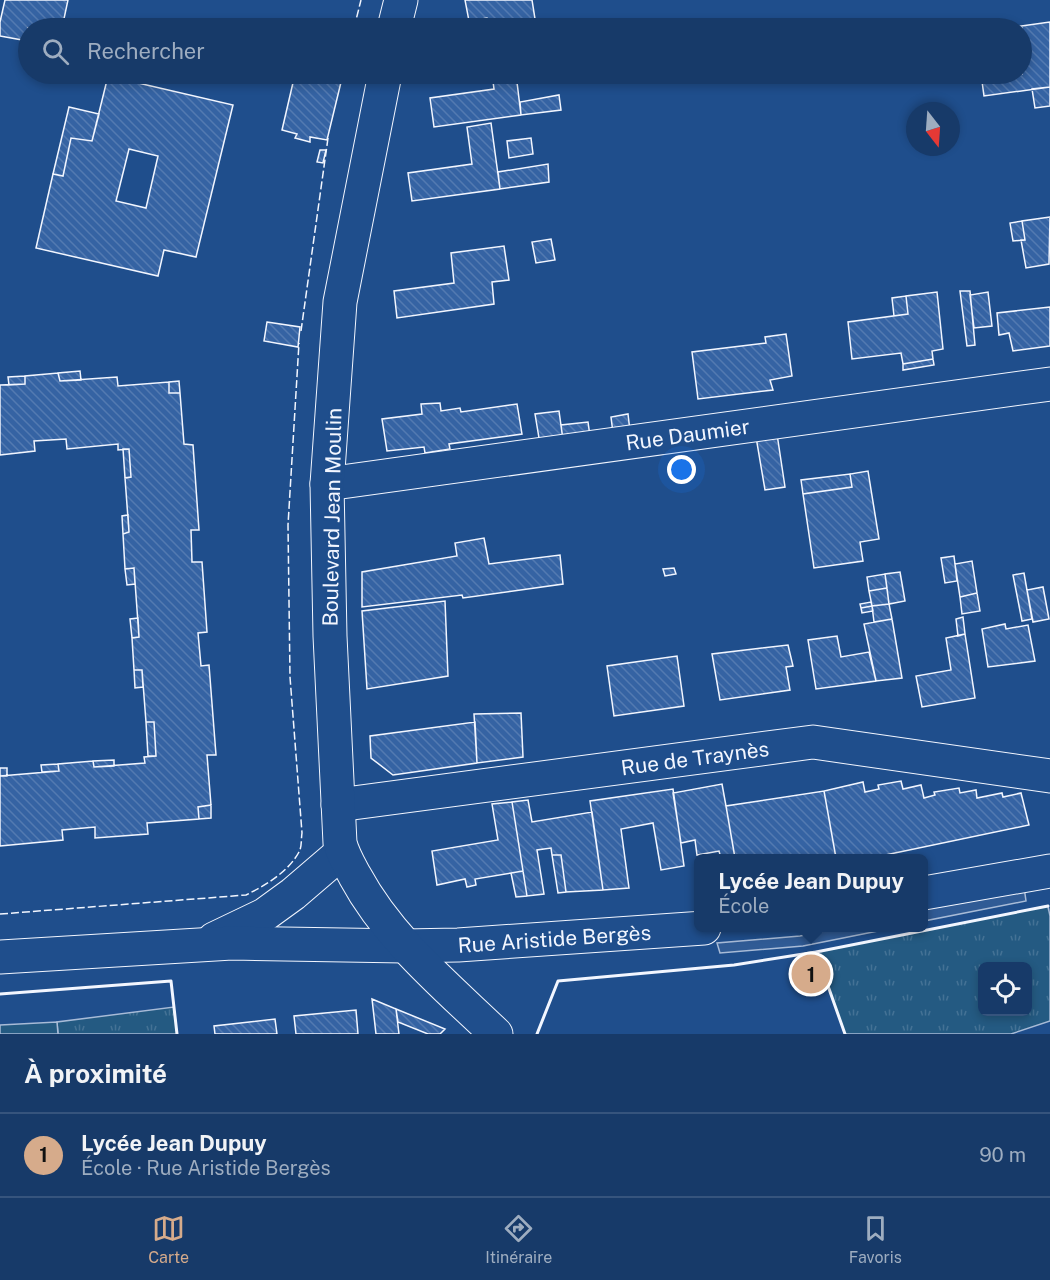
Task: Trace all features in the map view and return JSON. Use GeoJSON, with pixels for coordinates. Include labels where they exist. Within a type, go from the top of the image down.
{"type":"FeatureCollection","features":[{"type":"Feature","properties":{"kind":"street"},"geometry":{"type":"LineString","coordinates":[[396,18],[400,0]]}},
{"type":"Feature","properties":{"kind":"street","name":"Boulevard Jean Moulin"},"geometry":{"type":"LineString","coordinates":[[383,84],[340,302],[327,484],[330,636],[342,852],[365,895],[404,946],[496,1034]]}},
{"type":"Feature","properties":{"kind":"street","name":"Rue Daumier"},"geometry":{"type":"LineString","coordinates":[[327,484],[1050,384]]}},
{"type":"Feature","properties":{"kind":"street","name":"Rue de Traynès"},"geometry":{"type":"LineString","coordinates":[[338,805],[813,742],[1050,776]]}},
{"type":"Feature","properties":{"kind":"street"},"geometry":{"type":"LineString","coordinates":[[201,945],[264,915],[293,894],[342,852]]}},
{"type":"Feature","properties":{"kind":"street"},"geometry":{"type":"LineString","coordinates":[[928,892],[1050,871]]}},
{"type":"Feature","properties":{"kind":"street","name":"Rue Aristide Bergès"},"geometry":{"type":"LineString","coordinates":[[0,957],[232,943],[404,946],[555,939],[694,928]]}},
{"type":"Feature","properties":{"kind":"green space"},"geometry":{"type":"Polygon","coordinates":[[[1048,906],[1050,916],[1050,1021],[1011,1034],[845,1034],[816,952],[917,932],[928,932],[928,930],[1048,906]]]}},
{"type":"Feature","properties":{"kind":"green space"},"geometry":{"type":"Polygon","coordinates":[[[174,1007],[177,1034],[58,1034],[57,1022],[174,1007]]]}},
{"type":"Feature","properties":{"kind":"green space"},"geometry":{"type":"Polygon","coordinates":[[[57,1022],[58,1034],[0,1034],[0,1025],[57,1022]]]}},
{"type":"Feature","properties":{"kind":"shaded area"},"geometry":{"type":"Polygon","coordinates":[[[1024,887],[1026,901],[928,920],[928,908],[1024,887]]]}},
{"type":"Feature","properties":{"kind":"shaded area"},"geometry":{"type":"Polygon","coordinates":[[[820,932],[873,932],[803,946],[720,953],[717,943],[800,936],[820,932]]]}},
{"type":"Feature","properties":{"kind":"building"},"geometry":{"type":"Polygon","coordinates":[[[5,0],[68,0],[64,18],[18,18],[18,39],[0,36],[0,22],[5,0]]]}},
{"type":"Feature","properties":{"kind":"building"},"geometry":{"type":"Polygon","coordinates":[[[465,0],[532,0],[535,18],[487,18],[468,18],[465,0]]]}},
{"type":"Feature","properties":{"kind":"building"},"geometry":{"type":"Polygon","coordinates":[[[1050,22],[1050,87],[984,96],[982,84],[1032,84],[1032,25],[1050,22]]]}},
{"type":"Feature","properties":{"kind":"building"},"geometry":{"type":"Polygon","coordinates":[[[106,84],[142,84],[233,105],[196,257],[164,250],[158,276],[36,248],[53,174],[63,176],[71,138],[92,141],[106,84]],[[129,149],[116,201],[146,208],[158,156],[129,149]]]}},
{"type":"Feature","properties":{"kind":"building"},"geometry":{"type":"Polygon","coordinates":[[[293,84],[341,84],[327,140],[310,137],[310,142],[295,138],[297,134],[282,130],[293,84]]]}},
{"type":"Feature","properties":{"kind":"building"},"geometry":{"type":"Polygon","coordinates":[[[493,84],[517,84],[521,115],[434,127],[430,98],[494,89],[493,84]]]}},
{"type":"Feature","properties":{"kind":"building"},"geometry":{"type":"Polygon","coordinates":[[[1050,87],[1050,106],[1035,108],[1032,89],[1050,87]]]}},
{"type":"Feature","properties":{"kind":"building"},"geometry":{"type":"Polygon","coordinates":[[[559,95],[561,110],[521,115],[520,102],[559,95]]]}},
{"type":"Feature","properties":{"kind":"building"},"geometry":{"type":"Polygon","coordinates":[[[69,107],[99,114],[92,141],[71,138],[63,176],[53,174],[69,107]]]}},
{"type":"Feature","properties":{"kind":"building"},"geometry":{"type":"Polygon","coordinates":[[[491,123],[500,189],[412,201],[408,173],[472,164],[467,127],[491,123]]]}},
{"type":"Feature","properties":{"kind":"building"},"geometry":{"type":"Polygon","coordinates":[[[531,138],[533,154],[509,158],[507,141],[531,138]]]}},
{"type":"Feature","properties":{"kind":"building"},"geometry":{"type":"Polygon","coordinates":[[[320,150],[326,150],[323,163],[317,162],[320,150]]]}},
{"type":"Feature","properties":{"kind":"building"},"geometry":{"type":"Polygon","coordinates":[[[548,164],[549,182],[500,189],[498,172],[548,164]]]}},
{"type":"Feature","properties":{"kind":"building"},"geometry":{"type":"Polygon","coordinates":[[[1050,217],[1049,264],[1026,268],[1021,240],[1025,240],[1022,221],[1050,217]]]}},
{"type":"Feature","properties":{"kind":"building"},"geometry":{"type":"Polygon","coordinates":[[[1022,221],[1025,240],[1013,241],[1010,223],[1022,221]]]}},
{"type":"Feature","properties":{"kind":"building"},"geometry":{"type":"Polygon","coordinates":[[[551,239],[555,260],[536,263],[532,242],[551,239]]]}},
{"type":"Feature","properties":{"kind":"building"},"geometry":{"type":"Polygon","coordinates":[[[504,246],[509,280],[492,282],[494,304],[397,318],[394,291],[454,283],[451,253],[504,246]]]}},
{"type":"Feature","properties":{"kind":"building"},"geometry":{"type":"Polygon","coordinates":[[[960,291],[970,291],[975,345],[967,346],[960,291]]]}},
{"type":"Feature","properties":{"kind":"building"},"geometry":{"type":"Polygon","coordinates":[[[937,292],[943,349],[932,351],[933,359],[903,364],[901,353],[852,359],[848,322],[908,314],[906,296],[937,292]]]}},
{"type":"Feature","properties":{"kind":"building"},"geometry":{"type":"Polygon","coordinates":[[[988,292],[992,326],[974,328],[970,295],[988,292]]]}},
{"type":"Feature","properties":{"kind":"building"},"geometry":{"type":"Polygon","coordinates":[[[906,296],[908,314],[894,316],[892,298],[906,296]]]}},
{"type":"Feature","properties":{"kind":"building"},"geometry":{"type":"Polygon","coordinates":[[[1050,307],[1050,346],[1013,351],[1009,333],[999,335],[997,313],[1050,307]]]}},
{"type":"Feature","properties":{"kind":"building"},"geometry":{"type":"Polygon","coordinates":[[[267,322],[300,327],[298,347],[264,341],[267,322]]]}},
{"type":"Feature","properties":{"kind":"building"},"geometry":{"type":"Polygon","coordinates":[[[786,334],[792,376],[770,380],[773,390],[698,399],[692,352],[766,343],[765,337],[786,334]]]}},
{"type":"Feature","properties":{"kind":"building"},"geometry":{"type":"Polygon","coordinates":[[[933,359],[934,365],[903,370],[903,364],[933,359]]]}},
{"type":"Feature","properties":{"kind":"building"},"geometry":{"type":"Polygon","coordinates":[[[80,371],[81,380],[60,381],[58,373],[80,371]]]}},
{"type":"Feature","properties":{"kind":"building"},"geometry":{"type":"Polygon","coordinates":[[[58,373],[60,381],[117,377],[118,386],[169,382],[169,393],[180,393],[184,444],[193,445],[199,530],[191,530],[192,562],[202,562],[207,632],[198,633],[201,666],[209,665],[216,755],[207,755],[211,805],[198,807],[199,819],[147,823],[148,834],[95,838],[95,827],[62,830],[63,840],[0,846],[0,776],[59,771],[58,764],[93,761],[94,767],[145,763],[144,757],[156,756],[154,722],[146,722],[142,670],[134,670],[132,638],[139,637],[134,568],[125,569],[123,534],[129,532],[125,478],[131,477],[129,449],[118,450],[118,444],[67,449],[66,439],[34,441],[35,451],[0,455],[0,385],[25,384],[25,376],[58,373]]]}},
{"type":"Feature","properties":{"kind":"building"},"geometry":{"type":"Polygon","coordinates":[[[25,376],[25,384],[9,385],[8,377],[25,376]]]}},
{"type":"Feature","properties":{"kind":"building"},"geometry":{"type":"Polygon","coordinates":[[[179,381],[180,393],[169,393],[169,382],[179,381]]]}},
{"type":"Feature","properties":{"kind":"building"},"geometry":{"type":"Polygon","coordinates":[[[440,403],[441,411],[460,408],[461,412],[517,404],[522,434],[449,444],[450,449],[425,453],[424,447],[387,451],[382,419],[422,414],[421,404],[440,403]]]}},
{"type":"Feature","properties":{"kind":"building"},"geometry":{"type":"Polygon","coordinates":[[[559,411],[563,440],[540,444],[535,414],[559,411]]]}},
{"type":"Feature","properties":{"kind":"building"},"geometry":{"type":"Polygon","coordinates":[[[628,414],[630,431],[613,433],[611,417],[628,414]]]}},
{"type":"Feature","properties":{"kind":"building"},"geometry":{"type":"Polygon","coordinates":[[[588,422],[590,436],[563,440],[561,425],[588,422]]]}},
{"type":"Feature","properties":{"kind":"building"},"geometry":{"type":"Polygon","coordinates":[[[777,434],[785,487],[765,490],[756,437],[777,434]]]}},
{"type":"Feature","properties":{"kind":"building"},"geometry":{"type":"Polygon","coordinates":[[[123,449],[129,449],[131,477],[125,478],[123,449]]]}},
{"type":"Feature","properties":{"kind":"building"},"geometry":{"type":"Polygon","coordinates":[[[868,471],[879,539],[860,542],[863,561],[814,568],[803,494],[852,487],[850,474],[868,471]]]}},
{"type":"Feature","properties":{"kind":"building"},"geometry":{"type":"Polygon","coordinates":[[[850,474],[852,487],[803,494],[801,480],[850,474]]]}},
{"type":"Feature","properties":{"kind":"building"},"geometry":{"type":"Polygon","coordinates":[[[128,515],[129,532],[123,534],[122,516],[128,515]]]}},
{"type":"Feature","properties":{"kind":"building"},"geometry":{"type":"Polygon","coordinates":[[[484,538],[489,564],[560,555],[563,584],[463,598],[462,595],[362,607],[362,572],[457,556],[455,543],[484,538]]]}},
{"type":"Feature","properties":{"kind":"building"},"geometry":{"type":"Polygon","coordinates":[[[954,556],[957,581],[945,583],[941,558],[954,556]]]}},
{"type":"Feature","properties":{"kind":"building"},"geometry":{"type":"Polygon","coordinates":[[[972,561],[977,593],[960,597],[955,564],[972,561]]]}},
{"type":"Feature","properties":{"kind":"building"},"geometry":{"type":"Polygon","coordinates":[[[134,568],[135,584],[127,585],[125,569],[134,568]]]}},
{"type":"Feature","properties":{"kind":"building"},"geometry":{"type":"Polygon","coordinates":[[[674,568],[676,574],[665,576],[663,569],[674,568]]]}},
{"type":"Feature","properties":{"kind":"building"},"geometry":{"type":"Polygon","coordinates":[[[900,572],[905,601],[889,604],[885,574],[900,572]]]}},
{"type":"Feature","properties":{"kind":"building"},"geometry":{"type":"Polygon","coordinates":[[[1024,573],[1032,619],[1022,621],[1013,575],[1024,573]]]}},
{"type":"Feature","properties":{"kind":"building"},"geometry":{"type":"Polygon","coordinates":[[[885,574],[887,588],[869,591],[867,577],[885,574]]]}},
{"type":"Feature","properties":{"kind":"building"},"geometry":{"type":"Polygon","coordinates":[[[1043,587],[1049,619],[1033,622],[1027,590],[1043,587]]]}},
{"type":"Feature","properties":{"kind":"building"},"geometry":{"type":"Polygon","coordinates":[[[887,588],[889,604],[872,606],[869,591],[887,588]]]}},
{"type":"Feature","properties":{"kind":"building"},"geometry":{"type":"Polygon","coordinates":[[[977,593],[980,611],[962,614],[960,597],[977,593]]]}},
{"type":"Feature","properties":{"kind":"building"},"geometry":{"type":"Polygon","coordinates":[[[445,601],[448,676],[367,689],[362,611],[445,601]]]}},
{"type":"Feature","properties":{"kind":"building"},"geometry":{"type":"Polygon","coordinates":[[[871,602],[872,606],[861,608],[860,604],[871,602]]]}},
{"type":"Feature","properties":{"kind":"building"},"geometry":{"type":"Polygon","coordinates":[[[889,604],[892,619],[874,622],[872,606],[889,604]]]}},
{"type":"Feature","properties":{"kind":"building"},"geometry":{"type":"Polygon","coordinates":[[[872,606],[873,611],[862,613],[861,608],[872,606]]]}},
{"type":"Feature","properties":{"kind":"building"},"geometry":{"type":"Polygon","coordinates":[[[963,617],[965,634],[958,636],[956,619],[963,617]]]}},
{"type":"Feature","properties":{"kind":"building"},"geometry":{"type":"Polygon","coordinates":[[[138,618],[139,637],[132,638],[130,619],[138,618]]]}},
{"type":"Feature","properties":{"kind":"building"},"geometry":{"type":"Polygon","coordinates":[[[892,619],[902,678],[876,681],[864,624],[892,619]]]}},
{"type":"Feature","properties":{"kind":"building"},"geometry":{"type":"Polygon","coordinates":[[[1005,624],[1006,629],[1028,625],[1035,661],[988,667],[982,629],[1005,624]]]}},
{"type":"Feature","properties":{"kind":"building"},"geometry":{"type":"Polygon","coordinates":[[[965,634],[975,698],[922,707],[916,676],[951,670],[946,638],[965,634]]]}},
{"type":"Feature","properties":{"kind":"building"},"geometry":{"type":"Polygon","coordinates":[[[837,636],[841,657],[869,652],[876,681],[816,689],[808,640],[837,636]]]}},
{"type":"Feature","properties":{"kind":"building"},"geometry":{"type":"Polygon","coordinates":[[[788,645],[793,666],[786,667],[790,690],[720,700],[712,654],[788,645]]]}},
{"type":"Feature","properties":{"kind":"building"},"geometry":{"type":"Polygon","coordinates":[[[677,656],[684,706],[614,716],[607,666],[677,656]]]}},
{"type":"Feature","properties":{"kind":"building"},"geometry":{"type":"Polygon","coordinates":[[[134,670],[142,670],[143,687],[135,688],[134,670]]]}},
{"type":"Feature","properties":{"kind":"building"},"geometry":{"type":"Polygon","coordinates":[[[521,713],[523,757],[477,763],[474,714],[521,713]]]}},
{"type":"Feature","properties":{"kind":"building"},"geometry":{"type":"Polygon","coordinates":[[[146,722],[154,722],[156,756],[148,756],[146,722]]]}},
{"type":"Feature","properties":{"kind":"building"},"geometry":{"type":"Polygon","coordinates":[[[475,722],[477,763],[393,775],[371,758],[370,736],[475,722]]]}},
{"type":"Feature","properties":{"kind":"building"},"geometry":{"type":"Polygon","coordinates":[[[114,760],[114,766],[94,767],[93,761],[114,760]]]}},
{"type":"Feature","properties":{"kind":"building"},"geometry":{"type":"Polygon","coordinates":[[[58,764],[59,771],[42,772],[41,765],[58,764]]]}},
{"type":"Feature","properties":{"kind":"building"},"geometry":{"type":"Polygon","coordinates":[[[0,768],[7,768],[7,776],[0,776],[0,768]]]}},
{"type":"Feature","properties":{"kind":"building"},"geometry":{"type":"Polygon","coordinates":[[[901,781],[903,789],[921,785],[924,798],[935,795],[934,792],[959,788],[960,793],[976,790],[977,798],[1002,793],[1003,797],[1021,793],[1029,825],[890,854],[835,854],[824,791],[863,782],[865,792],[879,789],[878,785],[901,781]]]}},
{"type":"Feature","properties":{"kind":"building"},"geometry":{"type":"Polygon","coordinates":[[[722,784],[734,854],[720,854],[719,851],[697,854],[695,840],[681,843],[673,793],[722,784]]]}},
{"type":"Feature","properties":{"kind":"building"},"geometry":{"type":"Polygon","coordinates":[[[673,789],[684,866],[661,870],[653,823],[621,829],[629,888],[603,890],[590,801],[673,789]]]}},
{"type":"Feature","properties":{"kind":"building"},"geometry":{"type":"Polygon","coordinates":[[[824,791],[835,854],[734,854],[726,806],[824,791]]]}},
{"type":"Feature","properties":{"kind":"building"},"geometry":{"type":"Polygon","coordinates":[[[528,800],[532,822],[592,812],[603,890],[566,892],[561,855],[552,855],[551,848],[537,850],[544,894],[527,896],[512,802],[528,800]]]}},
{"type":"Feature","properties":{"kind":"building"},"geometry":{"type":"Polygon","coordinates":[[[512,802],[523,871],[475,879],[476,885],[467,887],[465,879],[437,885],[432,851],[498,840],[492,804],[512,802]]]}},
{"type":"Feature","properties":{"kind":"building"},"geometry":{"type":"Polygon","coordinates":[[[211,805],[211,818],[199,819],[198,807],[211,805]]]}},
{"type":"Feature","properties":{"kind":"building"},"geometry":{"type":"Polygon","coordinates":[[[552,855],[561,855],[566,892],[558,893],[552,855]]]}},
{"type":"Feature","properties":{"kind":"building"},"geometry":{"type":"Polygon","coordinates":[[[523,871],[527,896],[516,897],[511,873],[523,871]]]}},
{"type":"Feature","properties":{"kind":"building"},"geometry":{"type":"Polygon","coordinates":[[[372,999],[396,1009],[399,1034],[376,1034],[372,999]]]}},
{"type":"Feature","properties":{"kind":"building"},"geometry":{"type":"Polygon","coordinates":[[[396,1009],[445,1029],[440,1034],[428,1034],[398,1022],[396,1009]]]}},
{"type":"Feature","properties":{"kind":"building"},"geometry":{"type":"Polygon","coordinates":[[[356,1010],[358,1034],[296,1034],[294,1016],[356,1010]]]}},
{"type":"Feature","properties":{"kind":"building"},"geometry":{"type":"Polygon","coordinates":[[[275,1019],[277,1034],[215,1034],[214,1026],[275,1019]]]}},
{"type":"Feature","properties":{"kind":"fence"},"geometry":{"type":"LineString","coordinates":[[356,18],[361,0]]}},
{"type":"Feature","properties":{"kind":"fence"},"geometry":{"type":"LineString","coordinates":[[301,331],[328,138]]}},
{"type":"Feature","properties":{"kind":"fence"},"geometry":{"type":"LineString","coordinates":[[0,914],[246,895],[283,872],[299,852],[302,833],[290,677],[288,525],[299,343]]}},
{"type":"Feature","properties":{"kind":"wall"},"geometry":{"type":"LineString","coordinates":[[928,930],[1048,906]]}},
{"type":"Feature","properties":{"kind":"wall"},"geometry":{"type":"LineString","coordinates":[[537,1034],[558,981],[734,965],[917,932]]}},
{"type":"Feature","properties":{"kind":"wall"},"geometry":{"type":"LineString","coordinates":[[816,952],[845,1034]]}},
{"type":"Feature","properties":{"kind":"wall"},"geometry":{"type":"LineString","coordinates":[[0,994],[171,981],[177,1034]]}},
{"type":"Feature","properties":{"kind":"place","name":"Lycée Jean Dupuy"},"geometry":{"type":"Point","coordinates":[811,974]}}]}
